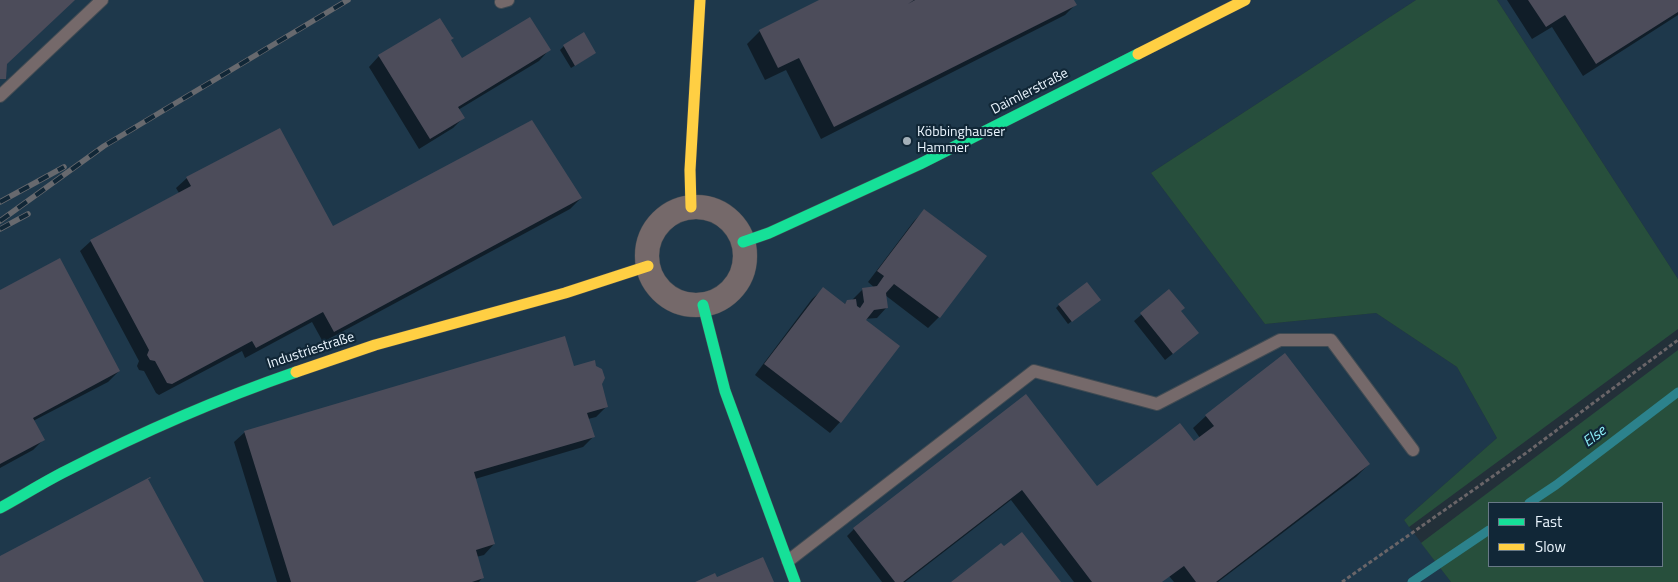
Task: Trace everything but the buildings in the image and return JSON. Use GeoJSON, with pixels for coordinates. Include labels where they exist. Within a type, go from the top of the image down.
{"type":"FeatureCollection","features":[{"type":"Feature","properties":{"kind":"street"},"geometry":{"type":"LineString","coordinates":[[691,207],[690,170],[700,0]]}},
{"type":"Feature","properties":{"kind":"street","name":"Daimlerstraße"},"geometry":{"type":"LineString","coordinates":[[743,242],[769,233],[920,164],[1245,0]]}},
{"type":"Feature","properties":{"kind":"street"},"geometry":{"type":"LineString","coordinates":[[691,207],[708,208],[723,215],[735,226],[743,242],[745,256],[738,283],[716,301],[703,304],[684,304],[668,296],[655,283],[648,266],[647,250],[652,234],[662,221],[675,212],[691,207]]}},
{"type":"Feature","properties":{"kind":"street","name":"Industriestraße"},"geometry":{"type":"LineString","coordinates":[[0,508],[73,467],[161,426],[258,385],[375,345],[565,293],[648,266]]}},
{"type":"Feature","properties":{"kind":"street"},"geometry":{"type":"LineString","coordinates":[[703,304],[726,390],[795,582]]}},
{"type":"Feature","properties":{"kind":"lane"},"geometry":{"type":"LineString","coordinates":[[0,96],[102,0]]}},
{"type":"Feature","properties":{"kind":"lane"},"geometry":{"type":"LineString","coordinates":[[788,561],[1034,371],[1157,404],[1280,340],[1331,340],[1413,450]]}},
{"type":"Feature","properties":{"kind":"path"},"geometry":{"type":"LineString","coordinates":[[1342,582],[1526,453],[1678,340]]}},
{"type":"Feature","properties":{"kind":"shaded area"},"geometry":{"type":"Polygon","coordinates":[[[0,0],[1416,0],[1151,173],[1265,324],[1376,313],[1457,367],[1497,438],[1404,520],[1451,582],[0,582],[0,0]]]}},
{"type":"Feature","properties":{"kind":"shaded area"},"geometry":{"type":"Polygon","coordinates":[[[1497,0],[1678,0],[1678,279],[1512,23],[1497,0]]]}},
{"type":"Feature","properties":{"kind":"green space"},"geometry":{"type":"Polygon","coordinates":[[[1416,0],[1497,0],[1678,279],[1678,329],[1409,527],[1404,520],[1497,438],[1457,367],[1376,313],[1265,324],[1151,173],[1416,0]]]}},
{"type":"Feature","properties":{"kind":"green space"},"geometry":{"type":"Polygon","coordinates":[[[1678,350],[1678,582],[1451,582],[1421,543],[1678,350]]]}},
{"type":"Feature","properties":{"kind":"waterway","name":"Else"},"geometry":{"type":"LineString","coordinates":[[1530,502],[1556,485],[1678,392]]}},
{"type":"Feature","properties":{"kind":"waterway","name":"Else"},"geometry":{"type":"LineString","coordinates":[[1412,582],[1488,531]]}},
{"type":"Feature","properties":{"kind":"railway"},"geometry":{"type":"LineString","coordinates":[[0,221],[104,146],[348,0]]}},
{"type":"Feature","properties":{"kind":"railway"},"geometry":{"type":"LineString","coordinates":[[0,202],[64,167]]}},
{"type":"Feature","properties":{"kind":"railway"},"geometry":{"type":"LineString","coordinates":[[0,229],[28,214]]}},
{"type":"Feature","properties":{"kind":"traffic: fast"},"geometry":{"type":"LineString","coordinates":[[743,242],[769,233],[920,164],[1138,54]]}},
{"type":"Feature","properties":{"kind":"traffic: fast"},"geometry":{"type":"LineString","coordinates":[[703,305],[725,391],[795,582]]}},
{"type":"Feature","properties":{"kind":"traffic: fast"},"geometry":{"type":"LineString","coordinates":[[0,508],[58,475],[151,430],[208,405],[296,372]]}},
{"type":"Feature","properties":{"kind":"traffic: slow"},"geometry":{"type":"LineString","coordinates":[[691,207],[690,170],[700,0]]}},
{"type":"Feature","properties":{"kind":"traffic: slow"},"geometry":{"type":"LineString","coordinates":[[1138,54],[1245,0]]}},
{"type":"Feature","properties":{"kind":"traffic: slow"},"geometry":{"type":"LineString","coordinates":[[296,372],[375,345],[565,293],[648,266]]}},
{"type":"Feature","properties":{"kind":"place","name":"Köbbinghauser Hammer"},"geometry":{"type":"Point","coordinates":[907,141]}}]}
